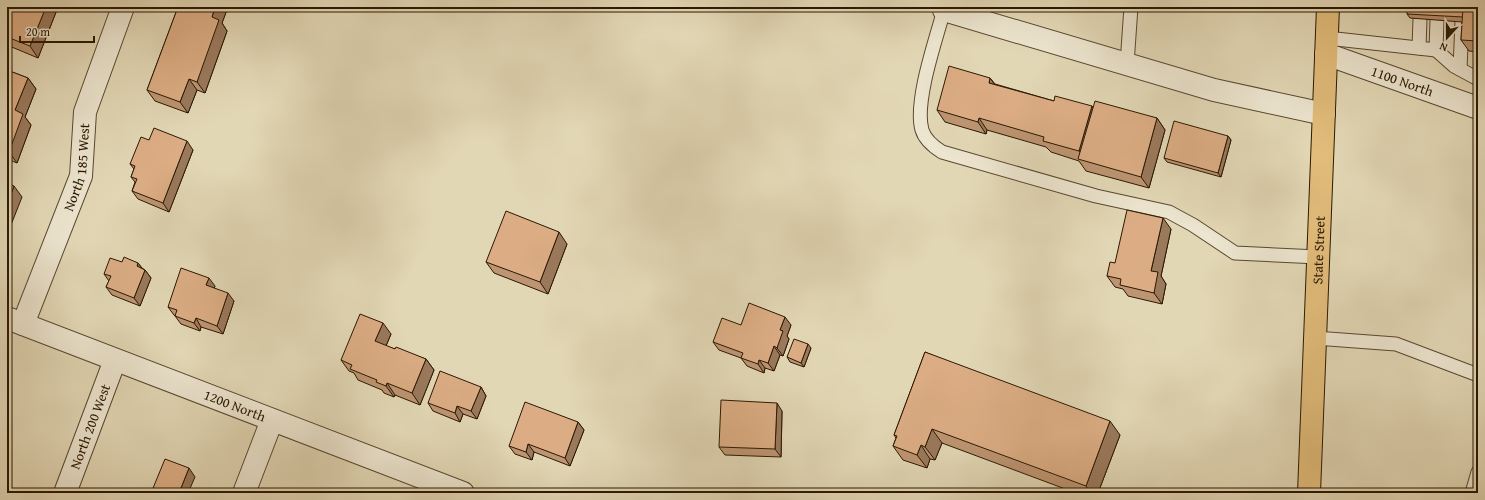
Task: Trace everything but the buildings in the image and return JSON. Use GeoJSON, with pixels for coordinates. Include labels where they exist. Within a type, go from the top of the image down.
{"type":"FeatureCollection","features":[{"type":"Feature","properties":{"kind":"main road","name":"State Street"},"geometry":{"type":"LineString","coordinates":[[1309,493],[1328,7]]}},
{"type":"Feature","properties":{"kind":"street","name":"North 185 West"},"geometry":{"type":"LineString","coordinates":[[15,321],[82,176],[85,112],[123,7]]}},
{"type":"Feature","properties":{"kind":"street"},"geometry":{"type":"LineString","coordinates":[[944,10],[1214,90],[1324,114]]}},
{"type":"Feature","properties":{"kind":"street","name":"1100 North"},"geometry":{"type":"LineString","coordinates":[[1326,46],[1478,108]]}},
{"type":"Feature","properties":{"kind":"street","name":"1200 North"},"geometry":{"type":"LineString","coordinates":[[15,321],[463,493]]}},
{"type":"Feature","properties":{"kind":"street","name":"North 200 West"},"geometry":{"type":"LineString","coordinates":[[65,493],[115,360]]}},
{"type":"Feature","properties":{"kind":"street"},"geometry":{"type":"LineString","coordinates":[[244,493],[272,420]]}},
{"type":"Feature","properties":{"kind":"lane"},"geometry":{"type":"LineString","coordinates":[[1127,64],[1131,7]]}},
{"type":"Feature","properties":{"kind":"lane"},"geometry":{"type":"LineString","coordinates":[[944,10],[926,79],[920,113],[922,131],[931,144],[942,152],[1096,196],[1169,212],[1193,225],[1235,253],[1318,257]]}},
{"type":"Feature","properties":{"kind":"lane"},"geometry":{"type":"LineString","coordinates":[[1419,48],[1420,19]]}},
{"type":"Feature","properties":{"kind":"lane"},"geometry":{"type":"LineString","coordinates":[[1436,50],[1437,20]]}},
{"type":"Feature","properties":{"kind":"lane"},"geometry":{"type":"LineString","coordinates":[[1460,69],[1462,21]]}},
{"type":"Feature","properties":{"kind":"lane"},"geometry":{"type":"LineString","coordinates":[[1326,46],[1419,48],[1436,50],[1460,69],[1478,79]]}},
{"type":"Feature","properties":{"kind":"lane"},"geometry":{"type":"LineString","coordinates":[[1315,338],[1396,344],[1478,375]]}},
{"type":"Feature","properties":{"kind":"lane"},"geometry":{"type":"LineString","coordinates":[[1472,493],[1478,472]]}}]}
